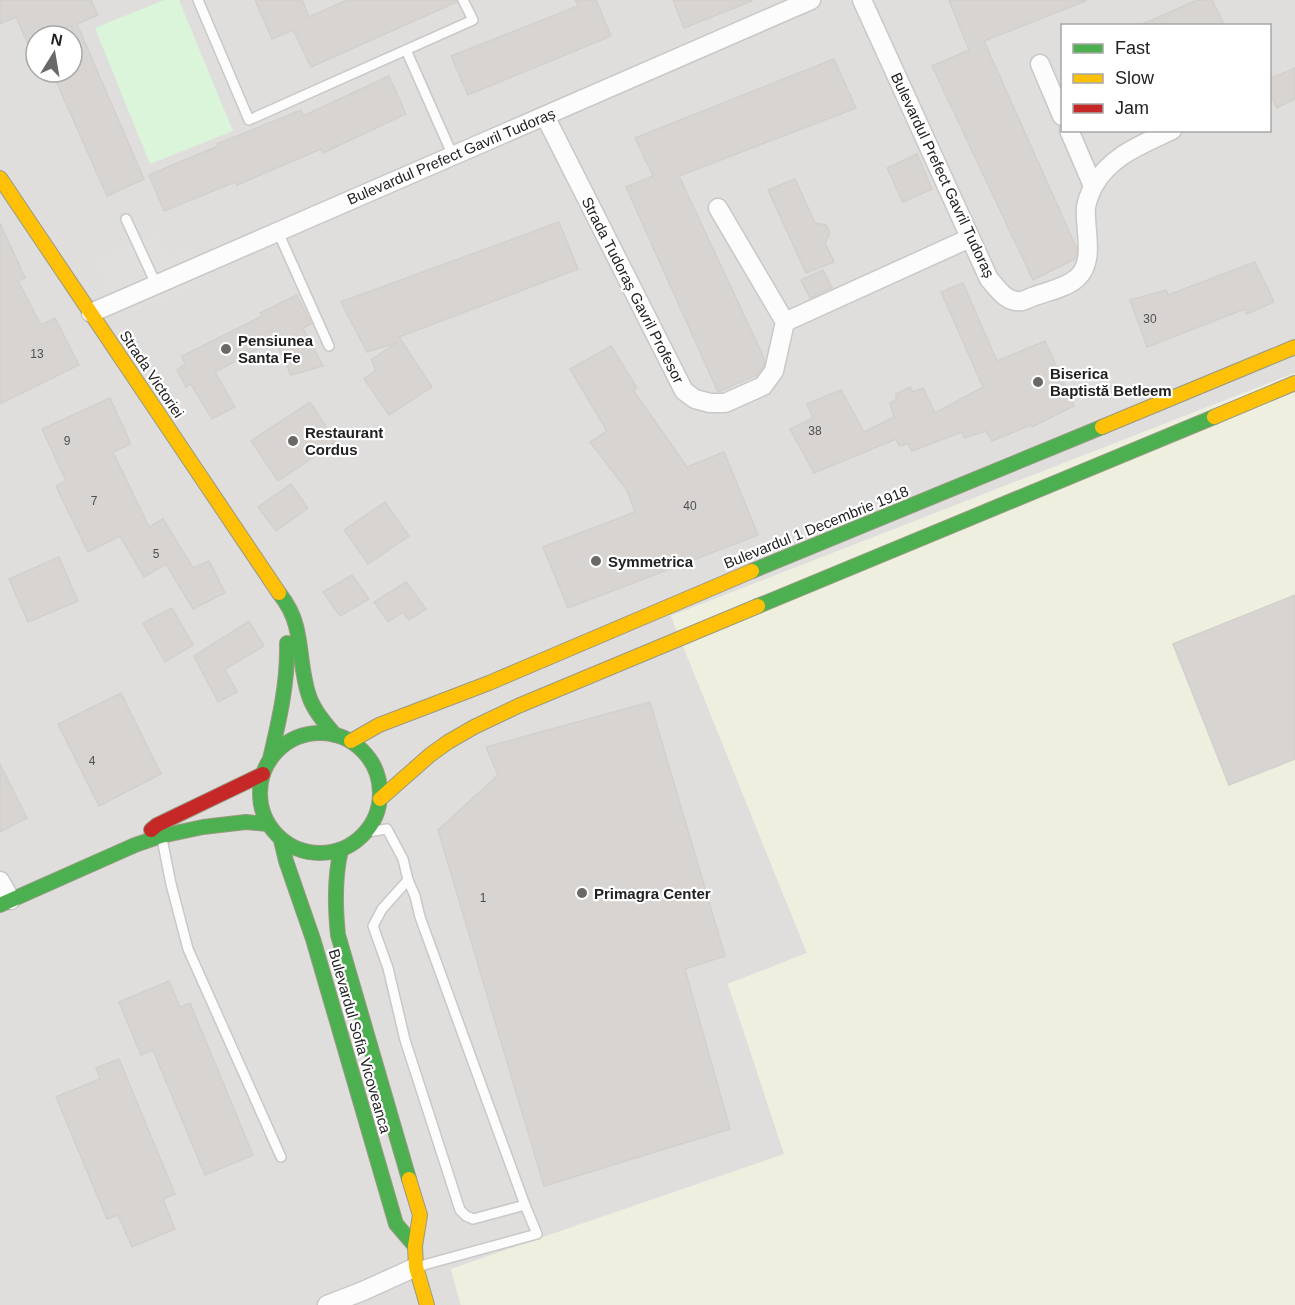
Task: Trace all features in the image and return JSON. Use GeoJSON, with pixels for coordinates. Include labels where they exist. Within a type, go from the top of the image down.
{"type":"FeatureCollection","features":[{"type":"Feature","properties":{"kind":"main road","name":"Strada Victoriei"},"geometry":{"type":"LineString","coordinates":[[0,178],[293,614],[308,695],[316,712],[335,735]]}},
{"type":"Feature","properties":{"kind":"main road","name":"Bulevardul 1 Decembrie 1918"},"geometry":{"type":"LineString","coordinates":[[351,741],[379,725],[489,683],[684,599],[1295,347]]}},
{"type":"Feature","properties":{"kind":"main road"},"geometry":{"type":"LineString","coordinates":[[381,799],[414,768],[448,742],[518,706],[1295,383]]}},
{"type":"Feature","properties":{"kind":"main road","name":"Strada Victoriei"},"geometry":{"type":"LineString","coordinates":[[270,759],[288,667],[286,626],[276,590]]}},
{"type":"Feature","properties":{"kind":"main road"},"geometry":{"type":"LineString","coordinates":[[317,733],[335,735],[351,741],[364,752],[374,766],[380,782],[381,799],[376,816],[367,832],[355,843],[341,850],[320,854],[299,850],[281,840],[268,824],[261,807],[260,791],[263,774],[270,759],[283,745],[299,736],[317,733]]}},
{"type":"Feature","properties":{"kind":"main road"},"geometry":{"type":"LineString","coordinates":[[6,902],[135,845],[263,774]]}},
{"type":"Feature","properties":{"kind":"main road"},"geometry":{"type":"LineString","coordinates":[[159,830],[246,822],[268,824]]}},
{"type":"Feature","properties":{"kind":"main road","name":"Bulevardul Sofia Vicoveanca"},"geometry":{"type":"LineString","coordinates":[[281,840],[313,939],[396,1224],[415,1246]]}},
{"type":"Feature","properties":{"kind":"main road","name":"Bulevardul Sofia Vicoveanca"},"geometry":{"type":"LineString","coordinates":[[341,850],[334,888],[338,935],[420,1215],[415,1246],[416,1267],[427,1305]]}},
{"type":"Feature","properties":{"kind":"street","name":"Bulevardul Prefect Gavril Tudoraș"},"geometry":{"type":"LineString","coordinates":[[91,312],[811,0]]}},
{"type":"Feature","properties":{"kind":"street","name":"Bulevardul Prefect Gavril Tudoraș"},"geometry":{"type":"LineString","coordinates":[[862,0],[989,279],[1008,299],[1022,301],[1070,283],[1078,277],[1085,267],[1088,256],[1086,205],[1093,186],[1110,164],[1130,150],[1168,132]]}},
{"type":"Feature","properties":{"kind":"street"},"geometry":{"type":"LineString","coordinates":[[1040,64],[1061,114]]}},
{"type":"Feature","properties":{"kind":"street","name":"Strada Tudoraș Gavril Profesor"},"geometry":{"type":"LineString","coordinates":[[545,116],[684,391],[695,399],[710,403],[725,403],[763,386],[774,371],[785,322]]}},
{"type":"Feature","properties":{"kind":"street"},"geometry":{"type":"LineString","coordinates":[[1070,132],[1093,186]]}},
{"type":"Feature","properties":{"kind":"street"},"geometry":{"type":"LineString","coordinates":[[718,208],[785,322],[970,238]]}},
{"type":"Feature","properties":{"kind":"street"},"geometry":{"type":"LineString","coordinates":[[0,881],[6,902]]}},
{"type":"Feature","properties":{"kind":"street"},"geometry":{"type":"LineString","coordinates":[[327,1305],[416,1267]]}},
{"type":"Feature","properties":{"kind":"lane"},"geometry":{"type":"LineString","coordinates":[[198,0],[249,120],[473,20],[463,0]]}},
{"type":"Feature","properties":{"kind":"lane"},"geometry":{"type":"LineString","coordinates":[[406,50],[453,156]]}},
{"type":"Feature","properties":{"kind":"lane"},"geometry":{"type":"LineString","coordinates":[[126,219],[156,285]]}},
{"type":"Feature","properties":{"kind":"lane"},"geometry":{"type":"LineString","coordinates":[[278,232],[329,346]]}},
{"type":"Feature","properties":{"kind":"lane"},"geometry":{"type":"LineString","coordinates":[[367,832],[387,829],[403,859],[420,917],[537,1234],[416,1267]]}},
{"type":"Feature","properties":{"kind":"lane"},"geometry":{"type":"LineString","coordinates":[[159,830],[188,949],[281,1157]]}},
{"type":"Feature","properties":{"kind":"lane"},"geometry":{"type":"LineString","coordinates":[[408,880],[382,909],[373,926],[387,968],[405,1040],[460,1210],[465,1216],[473,1219],[525,1205]]}},
{"type":"Feature","properties":{"kind":"shaded area"},"geometry":{"type":"Polygon","coordinates":[[[0,0],[1295,0],[1295,373],[671,616],[807,953],[728,984],[785,1154],[451,1269],[461,1305],[0,1305],[0,0]]]}},
{"type":"Feature","properties":{"kind":"shaded area"},"geometry":{"type":"Polygon","coordinates":[[[156,235],[166,258],[192,248],[206,280],[137,311],[128,294],[117,300],[95,262],[156,235]]]}},
{"type":"Feature","properties":{"kind":"green space"},"geometry":{"type":"Polygon","coordinates":[[[164,0],[179,0],[233,131],[150,164],[95,28],[164,0]]]}},
{"type":"Feature","properties":{"kind":"green space"},"geometry":{"type":"Polygon","coordinates":[[[1295,373],[1295,1305],[461,1305],[451,1269],[784,1154],[728,984],[807,953],[671,616],[1295,373]]]}},
{"type":"Feature","properties":{"kind":"building"},"geometry":{"type":"Polygon","coordinates":[[[0,0],[91,0],[98,15],[77,24],[24,24],[24,35],[16,17],[0,24],[0,0]]]}},
{"type":"Feature","properties":{"kind":"building"},"geometry":{"type":"Polygon","coordinates":[[[255,0],[302,0],[309,17],[347,0],[456,0],[457,2],[311,67],[293,30],[272,39],[255,0]]]}},
{"type":"Feature","properties":{"kind":"building"},"geometry":{"type":"Polygon","coordinates":[[[575,0],[596,0],[611,36],[468,95],[451,56],[578,6],[575,0]]]}},
{"type":"Feature","properties":{"kind":"building"},"geometry":{"type":"Polygon","coordinates":[[[673,0],[751,0],[752,1],[684,28],[673,0]]]}},
{"type":"Feature","properties":{"kind":"building"},"geometry":{"type":"Polygon","coordinates":[[[949,0],[1086,1],[984,41],[1077,249],[1075,259],[1033,280],[932,66],[969,50],[949,0]]]}},
{"type":"Feature","properties":{"kind":"building"},"geometry":{"type":"Polygon","coordinates":[[[1197,0],[1212,0],[1224,24],[1143,24],[1197,0]]]}},
{"type":"Feature","properties":{"kind":"building"},"geometry":{"type":"Polygon","coordinates":[[[84,40],[144,179],[107,196],[57,84],[84,84],[84,40]]]}},
{"type":"Feature","properties":{"kind":"building"},"geometry":{"type":"Polygon","coordinates":[[[834,59],[856,108],[679,176],[765,360],[764,366],[757,375],[718,392],[626,187],[653,176],[635,138],[834,59]]]}},
{"type":"Feature","properties":{"kind":"building"},"geometry":{"type":"Polygon","coordinates":[[[1295,68],[1295,99],[1277,108],[1271,95],[1271,78],[1295,68]]]}},
{"type":"Feature","properties":{"kind":"building"},"geometry":{"type":"Polygon","coordinates":[[[389,76],[406,114],[323,153],[321,149],[237,185],[235,182],[164,211],[149,175],[301,110],[303,116],[389,76]]]}},
{"type":"Feature","properties":{"kind":"building"},"geometry":{"type":"Polygon","coordinates":[[[917,154],[932,189],[903,202],[887,168],[917,154]]]}},
{"type":"Feature","properties":{"kind":"building"},"geometry":{"type":"Polygon","coordinates":[[[795,179],[815,223],[826,225],[830,233],[825,243],[834,262],[806,273],[768,190],[795,179]]]}},
{"type":"Feature","properties":{"kind":"building"},"geometry":{"type":"Polygon","coordinates":[[[559,222],[578,269],[399,337],[432,387],[389,415],[364,379],[376,370],[371,360],[396,343],[367,352],[341,302],[559,222]]]}},
{"type":"Feature","properties":{"kind":"building"},"geometry":{"type":"Polygon","coordinates":[[[0,223],[25,278],[18,281],[41,325],[55,318],[79,365],[0,404],[0,223]]]}},
{"type":"Feature","properties":{"kind":"building"},"geometry":{"type":"Polygon","coordinates":[[[1255,262],[1274,302],[1247,314],[1245,309],[1147,347],[1130,300],[1166,290],[1168,295],[1255,262]]]}},
{"type":"Feature","properties":{"kind":"building"},"geometry":{"type":"Polygon","coordinates":[[[823,270],[832,288],[810,298],[801,280],[823,270]]]}},
{"type":"Feature","properties":{"kind":"building"},"geometry":{"type":"Polygon","coordinates":[[[963,283],[997,361],[1045,341],[1074,406],[1032,427],[1031,425],[992,441],[986,431],[964,438],[962,432],[912,451],[908,444],[899,446],[896,439],[814,473],[790,429],[813,418],[807,404],[841,390],[864,432],[894,417],[890,403],[896,400],[896,394],[910,387],[913,392],[923,388],[935,413],[983,387],[941,292],[963,283]]]}},
{"type":"Feature","properties":{"kind":"building"},"geometry":{"type":"Polygon","coordinates":[[[297,295],[311,324],[303,328],[323,366],[291,375],[275,340],[215,372],[235,407],[212,419],[191,384],[186,387],[177,370],[185,364],[182,356],[262,316],[260,313],[297,295]]]}},
{"type":"Feature","properties":{"kind":"building"},"geometry":{"type":"Polygon","coordinates":[[[611,346],[637,388],[633,390],[687,467],[724,452],[758,535],[568,608],[543,547],[635,512],[627,490],[590,442],[607,431],[570,369],[611,346]]]}},
{"type":"Feature","properties":{"kind":"building"},"geometry":{"type":"Polygon","coordinates":[[[110,398],[131,444],[113,452],[149,527],[163,519],[193,568],[209,561],[225,593],[193,609],[166,564],[144,577],[120,536],[88,552],[56,486],[66,481],[42,429],[110,398]]]}},
{"type":"Feature","properties":{"kind":"building","name":"Restaurant Cordus"},"geometry":{"type":"Polygon","coordinates":[[[310,402],[336,442],[278,481],[251,441],[310,402]]]}},
{"type":"Feature","properties":{"kind":"building"},"geometry":{"type":"Polygon","coordinates":[[[291,484],[308,508],[276,531],[258,507],[291,484]]]}},
{"type":"Feature","properties":{"kind":"building"},"geometry":{"type":"Polygon","coordinates":[[[385,502],[409,536],[368,564],[344,530],[385,502]]]}},
{"type":"Feature","properties":{"kind":"building"},"geometry":{"type":"Polygon","coordinates":[[[59,557],[78,601],[28,622],[9,579],[59,557]]]}},
{"type":"Feature","properties":{"kind":"building"},"geometry":{"type":"Polygon","coordinates":[[[352,575],[369,599],[340,616],[323,592],[352,575]]]}},
{"type":"Feature","properties":{"kind":"building"},"geometry":{"type":"Polygon","coordinates":[[[406,582],[426,609],[409,620],[403,612],[388,622],[374,602],[406,582]]]}},
{"type":"Feature","properties":{"kind":"building"},"geometry":{"type":"Polygon","coordinates":[[[1295,595],[1295,759],[1229,785],[1173,644],[1295,595]]]}},
{"type":"Feature","properties":{"kind":"building"},"geometry":{"type":"Polygon","coordinates":[[[172,608],[193,645],[165,662],[143,623],[172,608]]]}},
{"type":"Feature","properties":{"kind":"building"},"geometry":{"type":"Polygon","coordinates":[[[249,621],[264,646],[225,669],[237,692],[218,702],[194,656],[249,621]]]}},
{"type":"Feature","properties":{"kind":"building"},"geometry":{"type":"Polygon","coordinates":[[[121,693],[161,774],[99,806],[58,724],[121,693]]]}},
{"type":"Feature","properties":{"kind":"building","name":"Primagra Center"},"geometry":{"type":"Polygon","coordinates":[[[650,702],[725,956],[685,969],[730,1129],[544,1186],[438,830],[498,775],[486,747],[650,702]]]}},
{"type":"Feature","properties":{"kind":"building"},"geometry":{"type":"Polygon","coordinates":[[[0,764],[27,818],[0,832],[0,764]]]}},
{"type":"Feature","properties":{"kind":"building"},"geometry":{"type":"Polygon","coordinates":[[[169,981],[180,1007],[190,1003],[253,1155],[205,1175],[153,1050],[141,1055],[119,1002],[169,981]]]}},
{"type":"Feature","properties":{"kind":"building"},"geometry":{"type":"Polygon","coordinates":[[[119,1059],[175,1194],[163,1199],[175,1229],[132,1247],[118,1215],[107,1219],[56,1097],[100,1079],[96,1068],[119,1059]]]}},
{"type":"Feature","properties":{"kind":"traffic: fast"},"geometry":{"type":"LineString","coordinates":[[758,606],[1214,417]]}},
{"type":"Feature","properties":{"kind":"traffic: fast"},"geometry":{"type":"LineString","coordinates":[[752,571],[1102,427]]}},
{"type":"Feature","properties":{"kind":"traffic: fast"},"geometry":{"type":"LineString","coordinates":[[279,593],[295,622],[304,679],[311,701],[320,717],[335,735]]}},
{"type":"Feature","properties":{"kind":"traffic: fast"},"geometry":{"type":"LineString","coordinates":[[270,759],[280,716],[287,643]]}},
{"type":"Feature","properties":{"kind":"traffic: fast"},"geometry":{"type":"LineString","coordinates":[[320,733],[343,738],[362,751],[375,770],[380,793],[375,816],[362,835],[343,848],[320,853],[297,848],[278,835],[265,816],[260,793],[265,770],[278,751],[297,738],[320,733]]}},
{"type":"Feature","properties":{"kind":"traffic: fast"},"geometry":{"type":"LineString","coordinates":[[0,905],[135,845],[161,836],[203,827],[246,822],[268,824]]}},
{"type":"Feature","properties":{"kind":"traffic: fast"},"geometry":{"type":"LineString","coordinates":[[281,840],[313,939],[396,1224],[415,1246]]}},
{"type":"Feature","properties":{"kind":"traffic: fast"},"geometry":{"type":"LineString","coordinates":[[341,850],[336,892],[338,935],[409,1179]]}},
{"type":"Feature","properties":{"kind":"traffic: slow"},"geometry":{"type":"LineString","coordinates":[[0,178],[279,593]]}},
{"type":"Feature","properties":{"kind":"traffic: slow"},"geometry":{"type":"LineString","coordinates":[[1102,427],[1295,347]]}},
{"type":"Feature","properties":{"kind":"traffic: slow"},"geometry":{"type":"LineString","coordinates":[[1214,417],[1295,383]]}},
{"type":"Feature","properties":{"kind":"traffic: slow"},"geometry":{"type":"LineString","coordinates":[[351,741],[379,725],[489,683],[752,571]]}},
{"type":"Feature","properties":{"kind":"traffic: slow"},"geometry":{"type":"LineString","coordinates":[[380,799],[430,755],[474,727],[518,706],[758,606]]}},
{"type":"Feature","properties":{"kind":"traffic: slow"},"geometry":{"type":"LineString","coordinates":[[409,1179],[420,1215],[415,1246],[416,1267],[427,1305]]}},
{"type":"Feature","properties":{"kind":"traffic: jam"},"geometry":{"type":"LineString","coordinates":[[151,830],[263,774]]}},
{"type":"Feature","properties":{"kind":"place","name":"Pensiunea Santa Fe"},"geometry":{"type":"Point","coordinates":[226,349]}},
{"type":"Feature","properties":{"kind":"place","name":"Biserica Baptistă Betleem"},"geometry":{"type":"Point","coordinates":[1038,382]}},
{"type":"Feature","properties":{"kind":"place","name":"Restaurant Cordus"},"geometry":{"type":"Point","coordinates":[293,441]}},
{"type":"Feature","properties":{"kind":"place","name":"Symmetrica"},"geometry":{"type":"Point","coordinates":[596,561]}},
{"type":"Feature","properties":{"kind":"place","name":"Primagra Center"},"geometry":{"type":"Point","coordinates":[582,893]}}]}
